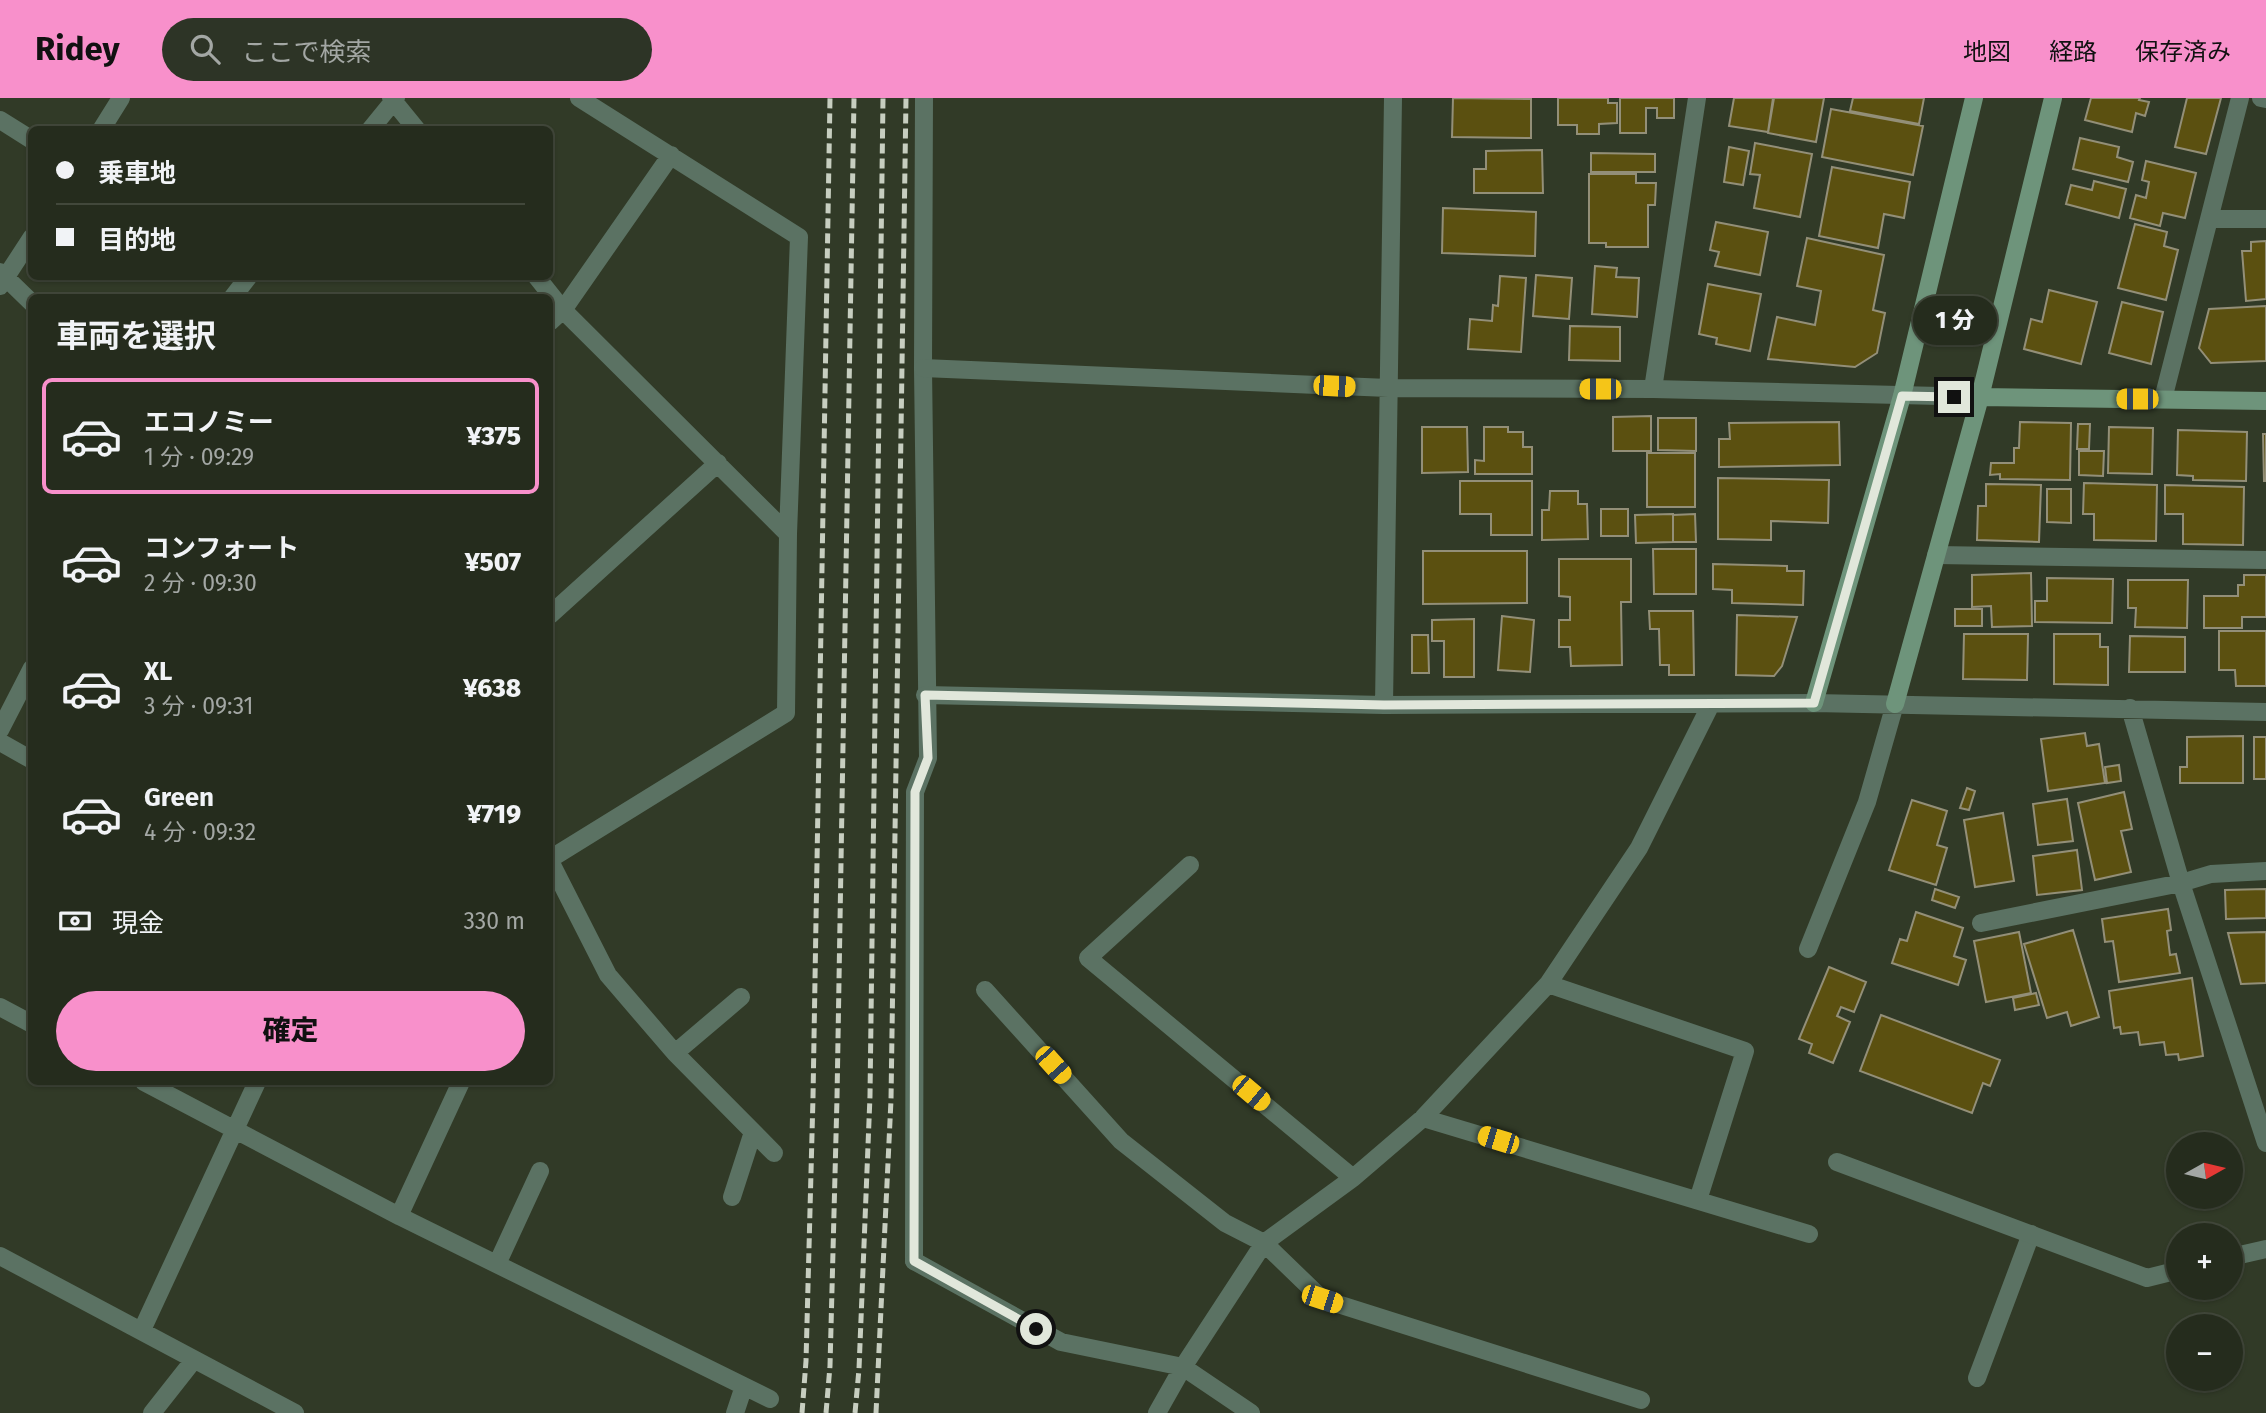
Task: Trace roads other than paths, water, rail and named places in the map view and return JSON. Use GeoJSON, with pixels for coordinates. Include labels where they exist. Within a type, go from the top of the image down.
{"type":"FeatureCollection","features":[{"type":"Feature","properties":{"kind":"street"},"geometry":{"type":"LineString","coordinates":[[104,126],[121,98]]}},
{"type":"Feature","properties":{"kind":"street"},"geometry":{"type":"LineString","coordinates":[[553,858],[786,713],[788,534],[799,237],[579,98]]}},
{"type":"Feature","properties":{"kind":"street"},"geometry":{"type":"LineString","coordinates":[[924,98],[923,368],[925,695],[928,758],[915,792],[914,1261],[1061,1342],[1183,1367],[1251,1413]]}},
{"type":"Feature","properties":{"kind":"street"},"geometry":{"type":"LineString","coordinates":[[1384,705],[1394,98]]}},
{"type":"Feature","properties":{"kind":"street"},"geometry":{"type":"LineString","coordinates":[[1653,389],[1697,98]]}},
{"type":"Feature","properties":{"kind":"street"},"geometry":{"type":"LineString","coordinates":[[1814,703],[1902,396],[1974,98]]}},
{"type":"Feature","properties":{"kind":"street"},"geometry":{"type":"LineString","coordinates":[[1808,949],[1867,802],[1980,397],[2053,98]]}},
{"type":"Feature","properties":{"kind":"street"},"geometry":{"type":"LineString","coordinates":[[2163,399],[2240,98]]}},
{"type":"Feature","properties":{"kind":"street"},"geometry":{"type":"LineString","coordinates":[[2261,98],[2266,99]]}},
{"type":"Feature","properties":{"kind":"street"},"geometry":{"type":"LineString","coordinates":[[373,126],[394,99],[414,126]]}},
{"type":"Feature","properties":{"kind":"street"},"geometry":{"type":"LineString","coordinates":[[0,120],[28,138]]}},
{"type":"Feature","properties":{"kind":"street"},"geometry":{"type":"LineString","coordinates":[[671,155],[556,316],[718,463],[788,534]]}},
{"type":"Feature","properties":{"kind":"street"},"geometry":{"type":"LineString","coordinates":[[2210,219],[2266,219]]}},
{"type":"Feature","properties":{"kind":"street"},"geometry":{"type":"LineString","coordinates":[[28,243],[2,279],[28,300]]}},
{"type":"Feature","properties":{"kind":"street"},"geometry":{"type":"LineString","coordinates":[[235,294],[246,280]]}},
{"type":"Feature","properties":{"kind":"street"},"geometry":{"type":"LineString","coordinates":[[923,368],[1388,388],[1653,389],[1902,396],[2266,401]]}},
{"type":"Feature","properties":{"kind":"street"},"geometry":{"type":"LineString","coordinates":[[553,612],[718,463]]}},
{"type":"Feature","properties":{"kind":"street"},"geometry":{"type":"LineString","coordinates":[[1936,555],[2266,561]]}},
{"type":"Feature","properties":{"kind":"street"},"geometry":{"type":"LineString","coordinates":[[0,730],[28,676]]}},
{"type":"Feature","properties":{"kind":"street"},"geometry":{"type":"LineString","coordinates":[[925,695],[1384,705],[1814,703],[2266,712]]}},
{"type":"Feature","properties":{"kind":"street"},"geometry":{"type":"LineString","coordinates":[[1157,1413],[1183,1367],[1264,1243],[1353,1178],[1423,1118],[1548,984],[1639,848],[1711,704]]}},
{"type":"Feature","properties":{"kind":"street"},"geometry":{"type":"LineString","coordinates":[[2130,708],[2181,883],[2266,1143]]}},
{"type":"Feature","properties":{"kind":"street"},"geometry":{"type":"LineString","coordinates":[[0,743],[28,758]]}},
{"type":"Feature","properties":{"kind":"street"},"geometry":{"type":"LineString","coordinates":[[1190,865],[1088,958],[1353,1178]]}},
{"type":"Feature","properties":{"kind":"street"},"geometry":{"type":"LineString","coordinates":[[553,866],[608,975],[675,1053],[774,1153]]}},
{"type":"Feature","properties":{"kind":"street"},"geometry":{"type":"LineString","coordinates":[[1981,923],[2181,883],[2211,874],[2266,872]]}},
{"type":"Feature","properties":{"kind":"street"},"geometry":{"type":"LineString","coordinates":[[1548,984],[1745,1051],[1698,1200]]}},
{"type":"Feature","properties":{"kind":"street"},"geometry":{"type":"LineString","coordinates":[[985,990],[1121,1141],[1225,1223],[1264,1243],[1322,1299],[1641,1400]]}},
{"type":"Feature","properties":{"kind":"street"},"geometry":{"type":"LineString","coordinates":[[675,1053],[741,997]]}},
{"type":"Feature","properties":{"kind":"street"},"geometry":{"type":"LineString","coordinates":[[0,1007],[28,1022]]}},
{"type":"Feature","properties":{"kind":"street"},"geometry":{"type":"LineString","coordinates":[[150,1085],[400,1216],[770,1399]]}},
{"type":"Feature","properties":{"kind":"street"},"geometry":{"type":"LineString","coordinates":[[142,1329],[256,1085]]}},
{"type":"Feature","properties":{"kind":"street"},"geometry":{"type":"LineString","coordinates":[[400,1216],[460,1085]]}},
{"type":"Feature","properties":{"kind":"street"},"geometry":{"type":"LineString","coordinates":[[1423,1118],[1809,1234]]}},
{"type":"Feature","properties":{"kind":"street"},"geometry":{"type":"LineString","coordinates":[[732,1197],[753,1132]]}},
{"type":"Feature","properties":{"kind":"street"},"geometry":{"type":"LineString","coordinates":[[1837,1162],[2147,1278],[2166,1273]]}},
{"type":"Feature","properties":{"kind":"street"},"geometry":{"type":"LineString","coordinates":[[497,1264],[540,1171]]}},
{"type":"Feature","properties":{"kind":"street"},"geometry":{"type":"LineString","coordinates":[[1978,1378],[2031,1234]]}},
{"type":"Feature","properties":{"kind":"street"},"geometry":{"type":"LineString","coordinates":[[2243,1254],[2266,1249]]}},
{"type":"Feature","properties":{"kind":"street"},"geometry":{"type":"LineString","coordinates":[[0,1256],[142,1329],[194,1360],[295,1413]]}},
{"type":"Feature","properties":{"kind":"street"},"geometry":{"type":"LineString","coordinates":[[152,1413],[194,1360]]}},
{"type":"Feature","properties":{"kind":"street"},"geometry":{"type":"LineString","coordinates":[[735,1413],[744,1386]]}},
{"type":"Feature","properties":{"kind":"railway"},"geometry":{"type":"LineString","coordinates":[[802,1413],[806,1361],[813,1097],[830,98]]}},
{"type":"Feature","properties":{"kind":"railway"},"geometry":{"type":"LineString","coordinates":[[826,1413],[830,1366],[837,1098],[854,98]]}},
{"type":"Feature","properties":{"kind":"railway"},"geometry":{"type":"LineString","coordinates":[[855,1413],[870,1096],[883,98]]}},
{"type":"Feature","properties":{"kind":"railway"},"geometry":{"type":"LineString","coordinates":[[876,1413],[891,1100],[906,98]]}}]}
